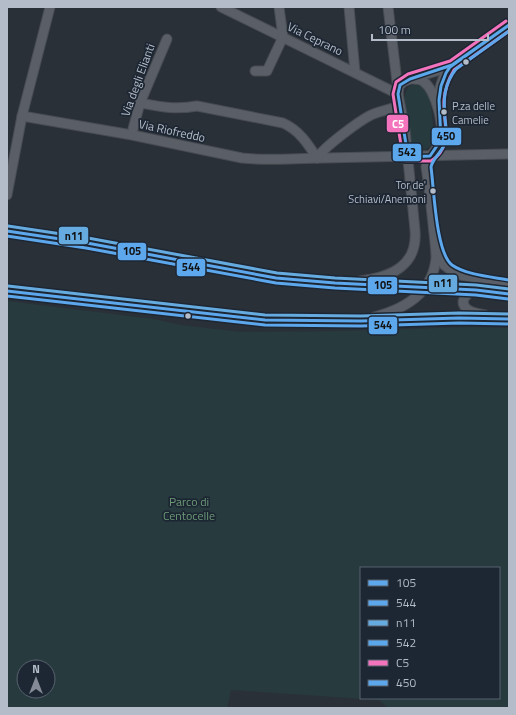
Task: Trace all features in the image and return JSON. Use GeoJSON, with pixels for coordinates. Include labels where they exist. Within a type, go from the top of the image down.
{"type":"FeatureCollection","features":[{"type":"Feature","properties":{"kind":"main road"},"geometry":{"type":"LineString","coordinates":[[7,231],[87,243],[260,275],[290,279],[335,283],[476,290],[509,294]]}},
{"type":"Feature","properties":{"kind":"main road"},"geometry":{"type":"LineString","coordinates":[[7,291],[258,320],[361,321],[454,318],[509,319]]}},
{"type":"Feature","properties":{"kind":"street"},"geometry":{"type":"LineString","coordinates":[[7,194],[22,116],[50,7]]}},
{"type":"Feature","properties":{"kind":"street","name":"Via Ceprano"},"geometry":{"type":"LineString","coordinates":[[221,7],[356,72],[398,94]]}},
{"type":"Feature","properties":{"kind":"street"},"geometry":{"type":"LineString","coordinates":[[255,71],[267,71],[283,37],[279,7]]}},
{"type":"Feature","properties":{"kind":"street"},"geometry":{"type":"LineString","coordinates":[[349,7],[356,72]]}},
{"type":"Feature","properties":{"kind":"street"},"geometry":{"type":"LineString","coordinates":[[335,283],[364,280],[386,275],[398,270],[409,258],[414,248],[416,236],[408,157],[398,94],[388,7]]}},
{"type":"Feature","properties":{"kind":"street"},"geometry":{"type":"LineString","coordinates":[[398,94],[400,85],[414,78],[452,65],[509,26]]}},
{"type":"Feature","properties":{"kind":"street","name":"Via degli Elianti"},"geometry":{"type":"LineString","coordinates":[[133,129],[140,103],[166,39]]}},
{"type":"Feature","properties":{"kind":"street"},"geometry":{"type":"LineString","coordinates":[[361,321],[398,310],[412,301],[425,288],[431,276],[435,264],[435,244],[426,167],[430,156],[438,147],[441,140],[438,96],[445,74],[452,65]]}},
{"type":"Feature","properties":{"kind":"street"},"geometry":{"type":"LineString","coordinates":[[414,78],[422,80],[427,85],[432,92],[439,111]]}},
{"type":"Feature","properties":{"kind":"street"},"geometry":{"type":"LineString","coordinates":[[140,103],[174,109],[197,106],[283,123],[289,125],[300,134],[317,158],[325,148],[364,119],[371,115],[400,106]]}},
{"type":"Feature","properties":{"kind":"street","name":"Via Riofreddo"},"geometry":{"type":"LineString","coordinates":[[22,116],[132,135],[242,158],[267,160],[509,154]]}},
{"type":"Feature","properties":{"kind":"street"},"geometry":{"type":"LineString","coordinates":[[435,244],[442,262],[454,273],[465,277],[509,285]]}},
{"type":"Feature","properties":{"kind":"street"},"geometry":{"type":"LineString","coordinates":[[476,290],[465,296],[465,307],[471,311],[495,318]]}},
{"type":"Feature","properties":{"kind":"green space"},"geometry":{"type":"Polygon","coordinates":[[[415,84],[422,86],[428,93],[433,121],[434,140],[429,147],[421,150],[414,148],[409,140],[404,97],[408,87],[415,84]]]}},
{"type":"Feature","properties":{"kind":"green space","name":"Parco di Centocelle"},"geometry":{"type":"Polygon","coordinates":[[[7,301],[154,319],[180,325],[242,332],[470,327],[509,328],[509,708],[388,708],[379,700],[364,699],[500,699],[500,567],[360,567],[360,699],[231,690],[227,708],[7,708],[7,301]]]}},
{"type":"Feature","properties":{"kind":"transit line","name":"C5"},"geometry":{"type":"LineString","coordinates":[[506,21],[450,61],[408,74],[396,82],[393,94],[403,158],[405,161],[431,161],[443,149],[446,134],[444,108],[445,92],[448,81],[454,70],[509,31]]}},
{"type":"Feature","properties":{"kind":"transit line","name":"542"},"geometry":{"type":"LineString","coordinates":[[509,25],[450,67],[441,86],[439,100],[441,140],[430,156],[408,157],[398,94],[400,85],[410,79],[452,65],[509,25]]}},
{"type":"Feature","properties":{"kind":"transit line","name":"450"},"geometry":{"type":"LineString","coordinates":[[509,31],[456,69],[449,80],[444,99],[446,140],[431,167],[439,235],[442,248],[447,258],[452,265],[465,271],[509,280]]}},
{"type":"Feature","properties":{"kind":"transit line","name":"n11"},"geometry":{"type":"LineString","coordinates":[[8,226],[88,238],[277,273],[335,278],[476,285],[509,289]]}},
{"type":"Feature","properties":{"kind":"transit line","name":"105"},"geometry":{"type":"LineString","coordinates":[[7,231],[87,243],[276,278],[335,283],[476,290],[509,294]]}},
{"type":"Feature","properties":{"kind":"transit line","name":"544"},"geometry":{"type":"LineString","coordinates":[[7,236],[86,248],[276,283],[335,288],[476,295],[508,299]]}},
{"type":"Feature","properties":{"kind":"transit line","name":"n11"},"geometry":{"type":"LineString","coordinates":[[8,286],[265,315],[361,316],[459,313],[509,314]]}},
{"type":"Feature","properties":{"kind":"transit line","name":"105"},"geometry":{"type":"LineString","coordinates":[[7,291],[265,320],[361,321],[459,318],[509,319]]}},
{"type":"Feature","properties":{"kind":"transit line","name":"544"},"geometry":{"type":"LineString","coordinates":[[7,296],[265,325],[361,326],[459,323],[509,324]]}},
{"type":"Feature","properties":{"kind":"place","name":"P.za delle Camelie"},"geometry":{"type":"Point","coordinates":[444,112]}},
{"type":"Feature","properties":{"kind":"place","name":"Tor de' Schiavi/Anemoni"},"geometry":{"type":"Point","coordinates":[433,191]}}]}
